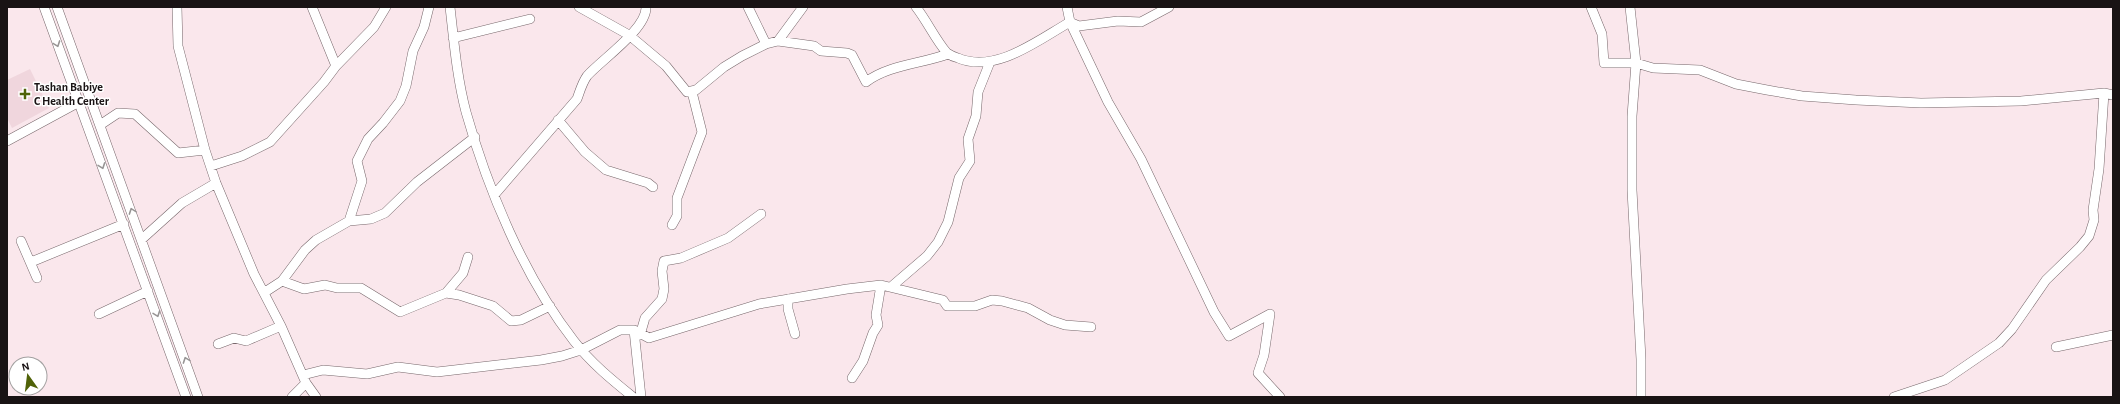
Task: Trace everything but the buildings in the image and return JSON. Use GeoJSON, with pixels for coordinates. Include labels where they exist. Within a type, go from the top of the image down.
{"type":"FeatureCollection","features":[{"type":"Feature","properties":{"kind":"street"},"geometry":{"type":"LineString","coordinates":[[44,7],[186,397]]}},
{"type":"Feature","properties":{"kind":"street"},"geometry":{"type":"LineString","coordinates":[[57,7],[198,397]]}},
{"type":"Feature","properties":{"kind":"street"},"geometry":{"type":"LineString","coordinates":[[177,7],[178,46],[205,150],[216,183],[254,274],[265,292],[305,379],[316,397]]}},
{"type":"Feature","properties":{"kind":"street"},"geometry":{"type":"LineString","coordinates":[[312,7],[336,66]]}},
{"type":"Feature","properties":{"kind":"street"},"geometry":{"type":"LineString","coordinates":[[211,166],[242,156],[270,142],[324,82],[336,66],[374,27],[386,7]]}},
{"type":"Feature","properties":{"kind":"street"},"geometry":{"type":"LineString","coordinates":[[349,221],[362,181],[357,161],[368,139],[396,106],[406,86],[413,51],[424,27],[429,7]]}},
{"type":"Feature","properties":{"kind":"street"},"geometry":{"type":"LineString","coordinates":[[450,7],[453,38],[466,111],[494,194],[514,241],[539,291],[581,350],[600,370],[633,397]]}},
{"type":"Feature","properties":{"kind":"street"},"geometry":{"type":"LineString","coordinates":[[579,7],[629,35],[666,66],[687,92],[692,92],[724,67],[766,44],[778,41],[814,46],[821,51],[847,52],[852,55],[866,82],[875,75],[890,69],[903,67],[948,54]]}},
{"type":"Feature","properties":{"kind":"street"},"geometry":{"type":"LineString","coordinates":[[494,194],[577,99],[582,84],[588,76],[629,35],[646,14],[646,7]]}},
{"type":"Feature","properties":{"kind":"street"},"geometry":{"type":"LineString","coordinates":[[748,7],[766,44]]}},
{"type":"Feature","properties":{"kind":"street"},"geometry":{"type":"LineString","coordinates":[[778,41],[803,7]]}},
{"type":"Feature","properties":{"kind":"street"},"geometry":{"type":"LineString","coordinates":[[916,7],[948,54],[965,61],[990,62],[1010,55],[1070,22]]}},
{"type":"Feature","properties":{"kind":"street"},"geometry":{"type":"LineString","coordinates":[[1067,7],[1070,22],[1108,102],[1141,159],[1214,312],[1229,336],[1270,314],[1264,355],[1258,373],[1280,397]]}},
{"type":"Feature","properties":{"kind":"street"},"geometry":{"type":"LineString","coordinates":[[1070,22],[1079,26],[1118,21],[1141,22],[1168,7]]}},
{"type":"Feature","properties":{"kind":"street"},"geometry":{"type":"LineString","coordinates":[[1591,7],[1602,34],[1604,63],[1636,62],[1653,68],[1700,70],[1736,84],[1795,95],[1856,100],[1921,103],[2022,101],[2108,94],[2094,199],[2094,220],[2089,236],[2080,247],[2046,280],[2025,308],[2012,329],[1999,343],[1946,380],[1894,397]]}},
{"type":"Feature","properties":{"kind":"street"},"geometry":{"type":"LineString","coordinates":[[1630,7],[1636,62],[1632,116],[1632,145],[1641,359],[1641,397]]}},
{"type":"Feature","properties":{"kind":"street"},"geometry":{"type":"LineString","coordinates":[[453,38],[530,19]]}},
{"type":"Feature","properties":{"kind":"street"},"geometry":{"type":"LineString","coordinates":[[891,287],[927,256],[938,242],[948,222],[959,178],[970,161],[968,139],[976,116],[978,92],[990,62]]}},
{"type":"Feature","properties":{"kind":"street"},"geometry":{"type":"LineString","coordinates":[[672,225],[677,216],[677,198],[702,132],[692,92]]}},
{"type":"Feature","properties":{"kind":"street"},"geometry":{"type":"LineString","coordinates":[[7,141],[79,102]]}},
{"type":"Feature","properties":{"kind":"street"},"geometry":{"type":"LineString","coordinates":[[100,125],[118,113],[135,114],[178,153],[205,150]]}},
{"type":"Feature","properties":{"kind":"street"},"geometry":{"type":"LineString","coordinates":[[558,120],[585,152],[606,170],[648,183],[653,187]]}},
{"type":"Feature","properties":{"kind":"street"},"geometry":{"type":"LineString","coordinates":[[265,292],[282,281],[304,250],[316,240],[349,221],[371,219],[385,213],[432,169],[474,137]]}},
{"type":"Feature","properties":{"kind":"street"},"geometry":{"type":"LineString","coordinates":[[142,239],[182,203],[216,183]]}},
{"type":"Feature","properties":{"kind":"street"},"geometry":{"type":"LineString","coordinates":[[641,397],[637,332],[645,318],[662,299],[664,289],[662,270],[664,261],[681,258],[728,238],[761,214]]}},
{"type":"Feature","properties":{"kind":"street"},"geometry":{"type":"LineString","coordinates":[[31,262],[124,224]]}},
{"type":"Feature","properties":{"kind":"street"},"geometry":{"type":"LineString","coordinates":[[21,241],[31,262],[36,278]]}},
{"type":"Feature","properties":{"kind":"street"},"geometry":{"type":"LineString","coordinates":[[282,281],[304,289],[325,285],[337,288],[361,288],[397,312],[400,312],[446,293],[463,273],[468,257]]}},
{"type":"Feature","properties":{"kind":"street"},"geometry":{"type":"LineString","coordinates":[[852,378],[863,361],[873,333],[878,325],[876,315],[881,284]]}},
{"type":"Feature","properties":{"kind":"street"},"geometry":{"type":"LineString","coordinates":[[292,397],[305,379],[323,370],[367,374],[398,367],[437,372],[541,360],[581,350],[620,330],[637,332],[649,338],[759,304],[881,284],[943,300],[947,306],[974,306],[992,300],[1002,301],[1028,308],[1050,320],[1065,325],[1091,327]]}},
{"type":"Feature","properties":{"kind":"street"},"geometry":{"type":"LineString","coordinates":[[99,314],[148,291]]}},
{"type":"Feature","properties":{"kind":"street"},"geometry":{"type":"LineString","coordinates":[[446,293],[459,295],[493,306],[512,321],[521,320],[550,306]]}},
{"type":"Feature","properties":{"kind":"street"},"geometry":{"type":"LineString","coordinates":[[788,299],[788,310],[795,334]]}},
{"type":"Feature","properties":{"kind":"street"},"geometry":{"type":"LineString","coordinates":[[218,344],[234,338],[246,341],[281,326]]}},
{"type":"Feature","properties":{"kind":"street"},"geometry":{"type":"LineString","coordinates":[[2056,347],[2113,335]]}},
{"type":"Feature","properties":{"kind":"shaded area","name":"Tashan Babiye C Health Center"},"geometry":{"type":"Polygon","coordinates":[[[30,69],[49,108],[12,128],[7,118],[7,80],[30,69]]]}},
{"type":"Feature","properties":{"kind":"place","name":"Tashan Babiye C Health Center"},"geometry":{"type":"Point","coordinates":[25,94]}}]}
